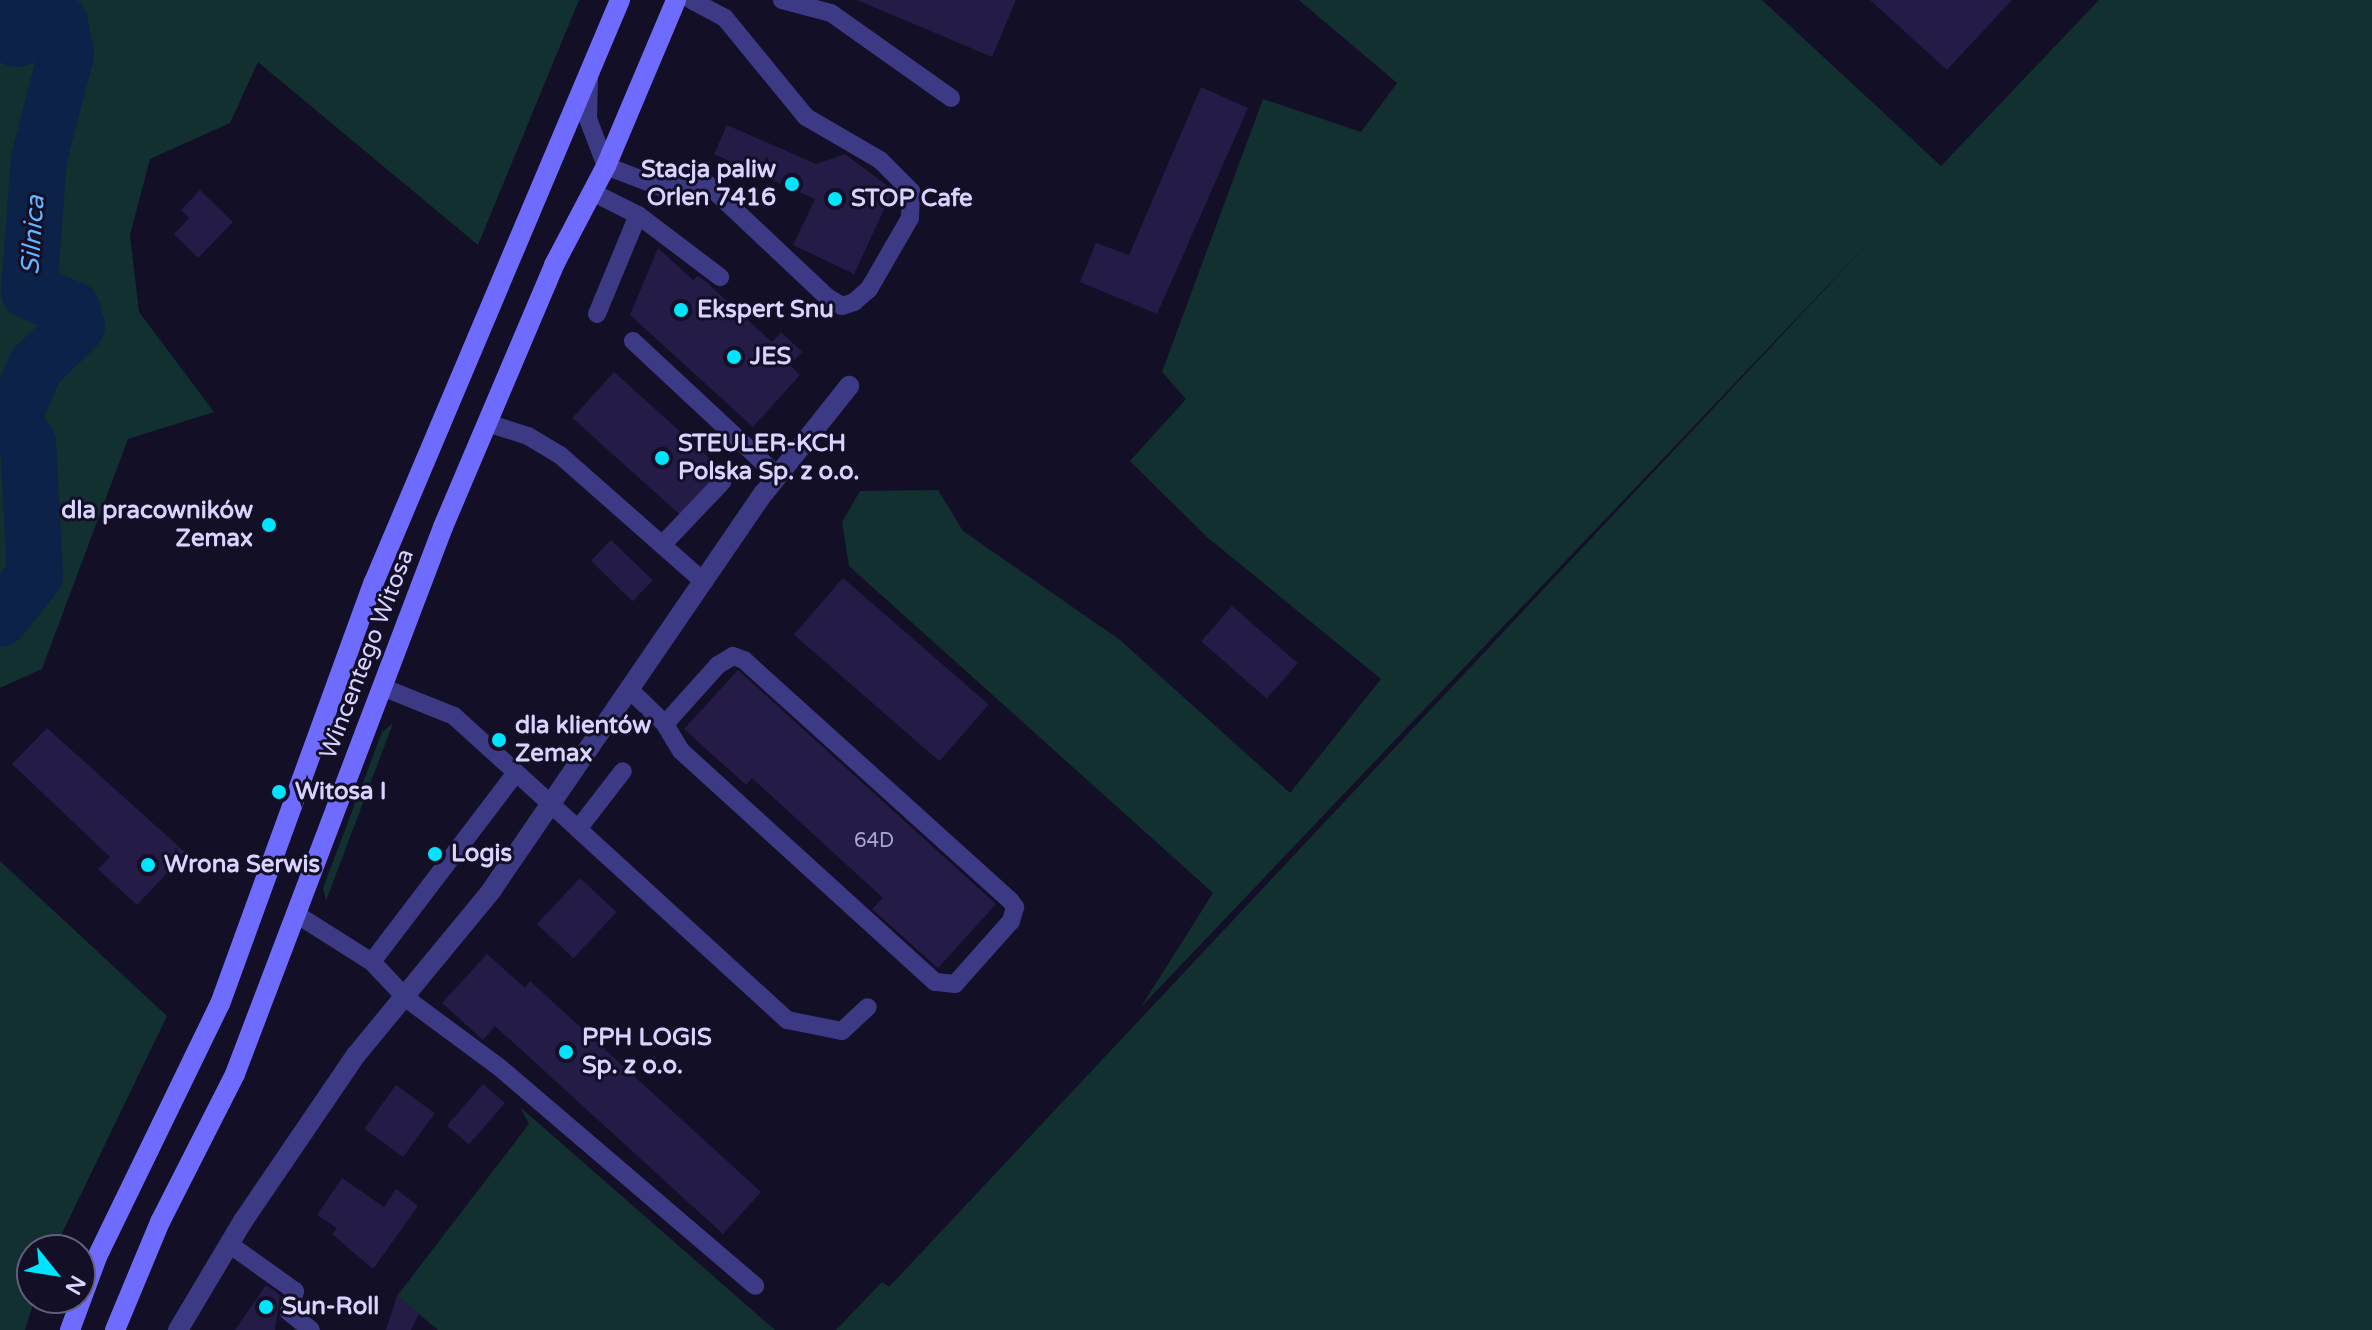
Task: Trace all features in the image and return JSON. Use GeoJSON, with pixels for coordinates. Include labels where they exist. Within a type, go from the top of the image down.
{"type":"FeatureCollection","features":[{"type":"Feature","properties":{"kind":"main road","name":"Wincentego Witosa"},"geometry":{"type":"LineString","coordinates":[[70,1330],[97,1257],[220,1004],[370,593],[620,0]]}},
{"type":"Feature","properties":{"kind":"main road","name":"Wincentego Witosa"},"geometry":{"type":"LineString","coordinates":[[115,1330],[160,1222],[235,1074],[382,687],[487,423],[554,265],[606,166],[676,0]]}},
{"type":"Feature","properties":{"kind":"street"},"geometry":{"type":"LineString","coordinates":[[178,1330],[229,1244],[356,1055],[407,999],[549,807],[778,476],[849,386]]}},
{"type":"Feature","properties":{"kind":"lane"},"geometry":{"type":"LineString","coordinates":[[589,74],[588,119],[606,166],[661,187],[704,181],[827,297],[842,306],[869,289],[910,218],[911,191],[898,175],[806,117],[725,18],[691,0]]}},
{"type":"Feature","properties":{"kind":"lane"},"geometry":{"type":"LineString","coordinates":[[782,0],[819,3],[951,98]]}},
{"type":"Feature","properties":{"kind":"lane"},"geometry":{"type":"LineString","coordinates":[[592,192],[638,215],[720,277]]}},
{"type":"Feature","properties":{"kind":"lane"},"geometry":{"type":"LineString","coordinates":[[597,314],[638,215]]}},
{"type":"Feature","properties":{"kind":"lane"},"geometry":{"type":"LineString","coordinates":[[633,341],[778,476]]}},
{"type":"Feature","properties":{"kind":"lane"},"geometry":{"type":"LineString","coordinates":[[487,423],[528,436],[560,455],[704,582]]}},
{"type":"Feature","properties":{"kind":"lane"},"geometry":{"type":"LineString","coordinates":[[663,544],[722,482]]}},
{"type":"Feature","properties":{"kind":"lane"},"geometry":{"type":"LineString","coordinates":[[629,689],[665,724],[692,761],[935,982],[955,984],[1011,921],[1015,907],[1010,900],[744,660],[733,656],[718,665],[665,724]]}},
{"type":"Feature","properties":{"kind":"lane"},"geometry":{"type":"LineString","coordinates":[[382,687],[454,716],[549,807],[578,829],[787,1020],[842,1031],[868,1007]]}},
{"type":"Feature","properties":{"kind":"lane"},"geometry":{"type":"LineString","coordinates":[[578,829],[623,771]]}},
{"type":"Feature","properties":{"kind":"lane"},"geometry":{"type":"LineString","coordinates":[[372,962],[515,774]]}},
{"type":"Feature","properties":{"kind":"lane"},"geometry":{"type":"LineString","coordinates":[[296,914],[372,962],[407,999],[499,1067],[755,1286]]}},
{"type":"Feature","properties":{"kind":"lane"},"geometry":{"type":"LineString","coordinates":[[229,1244],[295,1291],[289,1312],[311,1330]]}},
{"type":"Feature","properties":{"kind":"green space"},"geometry":{"type":"Polygon","coordinates":[[[0,0],[579,0],[478,245],[258,62],[230,123],[150,159],[130,235],[139,312],[214,412],[128,439],[42,669],[0,688],[0,0]]]}},
{"type":"Feature","properties":{"kind":"green space"},"geometry":{"type":"Polygon","coordinates":[[[1299,0],[1762,0],[1941,166],[2099,0],[2372,0],[2372,1330],[836,1330],[882,1282],[889,1287],[1873,238],[1141,1007],[1213,893],[849,566],[842,522],[860,491],[938,490],[963,531],[1120,640],[1290,793],[1381,679],[1207,537],[1130,461],[1186,399],[1162,372],[1263,99],[1361,132],[1397,83],[1299,0]]]}},
{"type":"Feature","properties":{"kind":"green space"},"geometry":{"type":"Polygon","coordinates":[[[393,723],[326,901],[323,888],[382,732],[393,723]]]}},
{"type":"Feature","properties":{"kind":"green space"},"geometry":{"type":"Polygon","coordinates":[[[0,861],[167,1016],[62,1234],[16,1234],[16,1314],[30,1314],[25,1330],[0,1330],[0,861]]]}},
{"type":"Feature","properties":{"kind":"green space"},"geometry":{"type":"Polygon","coordinates":[[[520,1107],[775,1330],[438,1330],[397,1296],[529,1124],[520,1107]]]}},
{"type":"Feature","properties":{"kind":"building"},"geometry":{"type":"Polygon","coordinates":[[[857,0],[1016,0],[992,57],[857,0]]]}},
{"type":"Feature","properties":{"kind":"building"},"geometry":{"type":"Polygon","coordinates":[[[1870,0],[2012,0],[1947,70],[1870,0]]]}},
{"type":"Feature","properties":{"kind":"building"},"geometry":{"type":"Polygon","coordinates":[[[1201,87],[1248,108],[1157,314],[1080,282],[1096,243],[1129,255],[1201,87]]]}},
{"type":"Feature","properties":{"kind":"building"},"geometry":{"type":"Polygon","coordinates":[[[727,125],[816,164],[845,154],[893,190],[854,274],[793,245],[815,199],[714,154],[727,125]]]}},
{"type":"Feature","properties":{"kind":"building"},"geometry":{"type":"Polygon","coordinates":[[[200,190],[233,222],[198,258],[174,234],[189,218],[181,210],[200,190]]]}},
{"type":"Feature","properties":{"kind":"building"},"geometry":{"type":"Polygon","coordinates":[[[658,248],[693,280],[698,276],[705,281],[772,342],[781,332],[802,352],[790,365],[800,375],[753,427],[630,315],[658,248]]]}},
{"type":"Feature","properties":{"kind":"building","name":"STEULER-KCH Polska Sp. z o.o."},"geometry":{"type":"Polygon","coordinates":[[[614,372],[722,469],[680,515],[573,418],[614,372]]]}},
{"type":"Feature","properties":{"kind":"building"},"geometry":{"type":"Polygon","coordinates":[[[611,540],[653,580],[633,601],[591,561],[611,540]]]}},
{"type":"Feature","properties":{"kind":"building"},"geometry":{"type":"Polygon","coordinates":[[[843,578],[989,705],[939,761],[794,635],[843,578]]]}},
{"type":"Feature","properties":{"kind":"building"},"geometry":{"type":"Polygon","coordinates":[[[1232,606],[1298,663],[1267,699],[1201,641],[1232,606]]]}},
{"type":"Feature","properties":{"kind":"building"},"geometry":{"type":"Polygon","coordinates":[[[738,670],[996,904],[938,968],[872,909],[883,898],[752,778],[746,785],[684,729],[738,670]]]}},
{"type":"Feature","properties":{"kind":"building"},"geometry":{"type":"Polygon","coordinates":[[[47,728],[186,853],[137,905],[98,869],[110,857],[12,764],[47,728]]]}},
{"type":"Feature","properties":{"kind":"building"},"geometry":{"type":"Polygon","coordinates":[[[580,878],[617,912],[574,958],[537,924],[580,878]]]}},
{"type":"Feature","properties":{"kind":"building"},"geometry":{"type":"Polygon","coordinates":[[[487,954],[525,988],[530,981],[761,1192],[723,1234],[495,1026],[483,1040],[442,1003],[487,954]]]}},
{"type":"Feature","properties":{"kind":"building"},"geometry":{"type":"Polygon","coordinates":[[[483,1084],[505,1103],[469,1145],[447,1126],[483,1084]]]}},
{"type":"Feature","properties":{"kind":"building"},"geometry":{"type":"Polygon","coordinates":[[[396,1085],[435,1113],[403,1157],[364,1129],[396,1085]]]}},
{"type":"Feature","properties":{"kind":"building"},"geometry":{"type":"Polygon","coordinates":[[[342,1178],[384,1207],[396,1189],[418,1206],[373,1269],[332,1234],[337,1228],[317,1215],[342,1178]]]}},
{"type":"Feature","properties":{"kind":"building"},"geometry":{"type":"Polygon","coordinates":[[[266,1285],[280,1295],[275,1330],[235,1330],[266,1285]]]}},
{"type":"Feature","properties":{"kind":"building"},"geometry":{"type":"Polygon","coordinates":[[[397,1296],[419,1314],[411,1330],[386,1330],[397,1296]]]}},
{"type":"Feature","properties":{"kind":"waterway","name":"Silnica"},"geometry":{"type":"LineString","coordinates":[[0,619],[35,575],[28,443],[12,419],[36,366],[77,326],[72,309],[29,291],[39,158],[66,54],[60,23],[17,39],[15,16],[33,0]]}},
{"type":"Feature","properties":{"kind":"place","name":"Stacja paliw Orlen 7416"},"geometry":{"type":"Point","coordinates":[792,184]}},
{"type":"Feature","properties":{"kind":"place","name":"STOP Cafe"},"geometry":{"type":"Point","coordinates":[835,199]}},
{"type":"Feature","properties":{"kind":"place","name":"Ekspert Snu"},"geometry":{"type":"Point","coordinates":[681,310]}},
{"type":"Feature","properties":{"kind":"place","name":"JES"},"geometry":{"type":"Point","coordinates":[734,357]}},
{"type":"Feature","properties":{"kind":"place","name":"STEULER-KCH Polska Sp. z o.o."},"geometry":{"type":"Point","coordinates":[662,458]}},
{"type":"Feature","properties":{"kind":"place","name":"dla pracowników Zemax"},"geometry":{"type":"Point","coordinates":[269,525]}},
{"type":"Feature","properties":{"kind":"place","name":"dla klientów Zemax"},"geometry":{"type":"Point","coordinates":[499,740]}},
{"type":"Feature","properties":{"kind":"place","name":"Witosa I"},"geometry":{"type":"Point","coordinates":[279,792]}},
{"type":"Feature","properties":{"kind":"place","name":"Logis"},"geometry":{"type":"Point","coordinates":[435,854]}},
{"type":"Feature","properties":{"kind":"place","name":"Wrona Serwis"},"geometry":{"type":"Point","coordinates":[148,865]}},
{"type":"Feature","properties":{"kind":"place","name":"PPH LOGIS Sp. z o.o."},"geometry":{"type":"Point","coordinates":[566,1052]}},
{"type":"Feature","properties":{"kind":"place","name":"Sun-Roll"},"geometry":{"type":"Point","coordinates":[266,1307]}}]}
